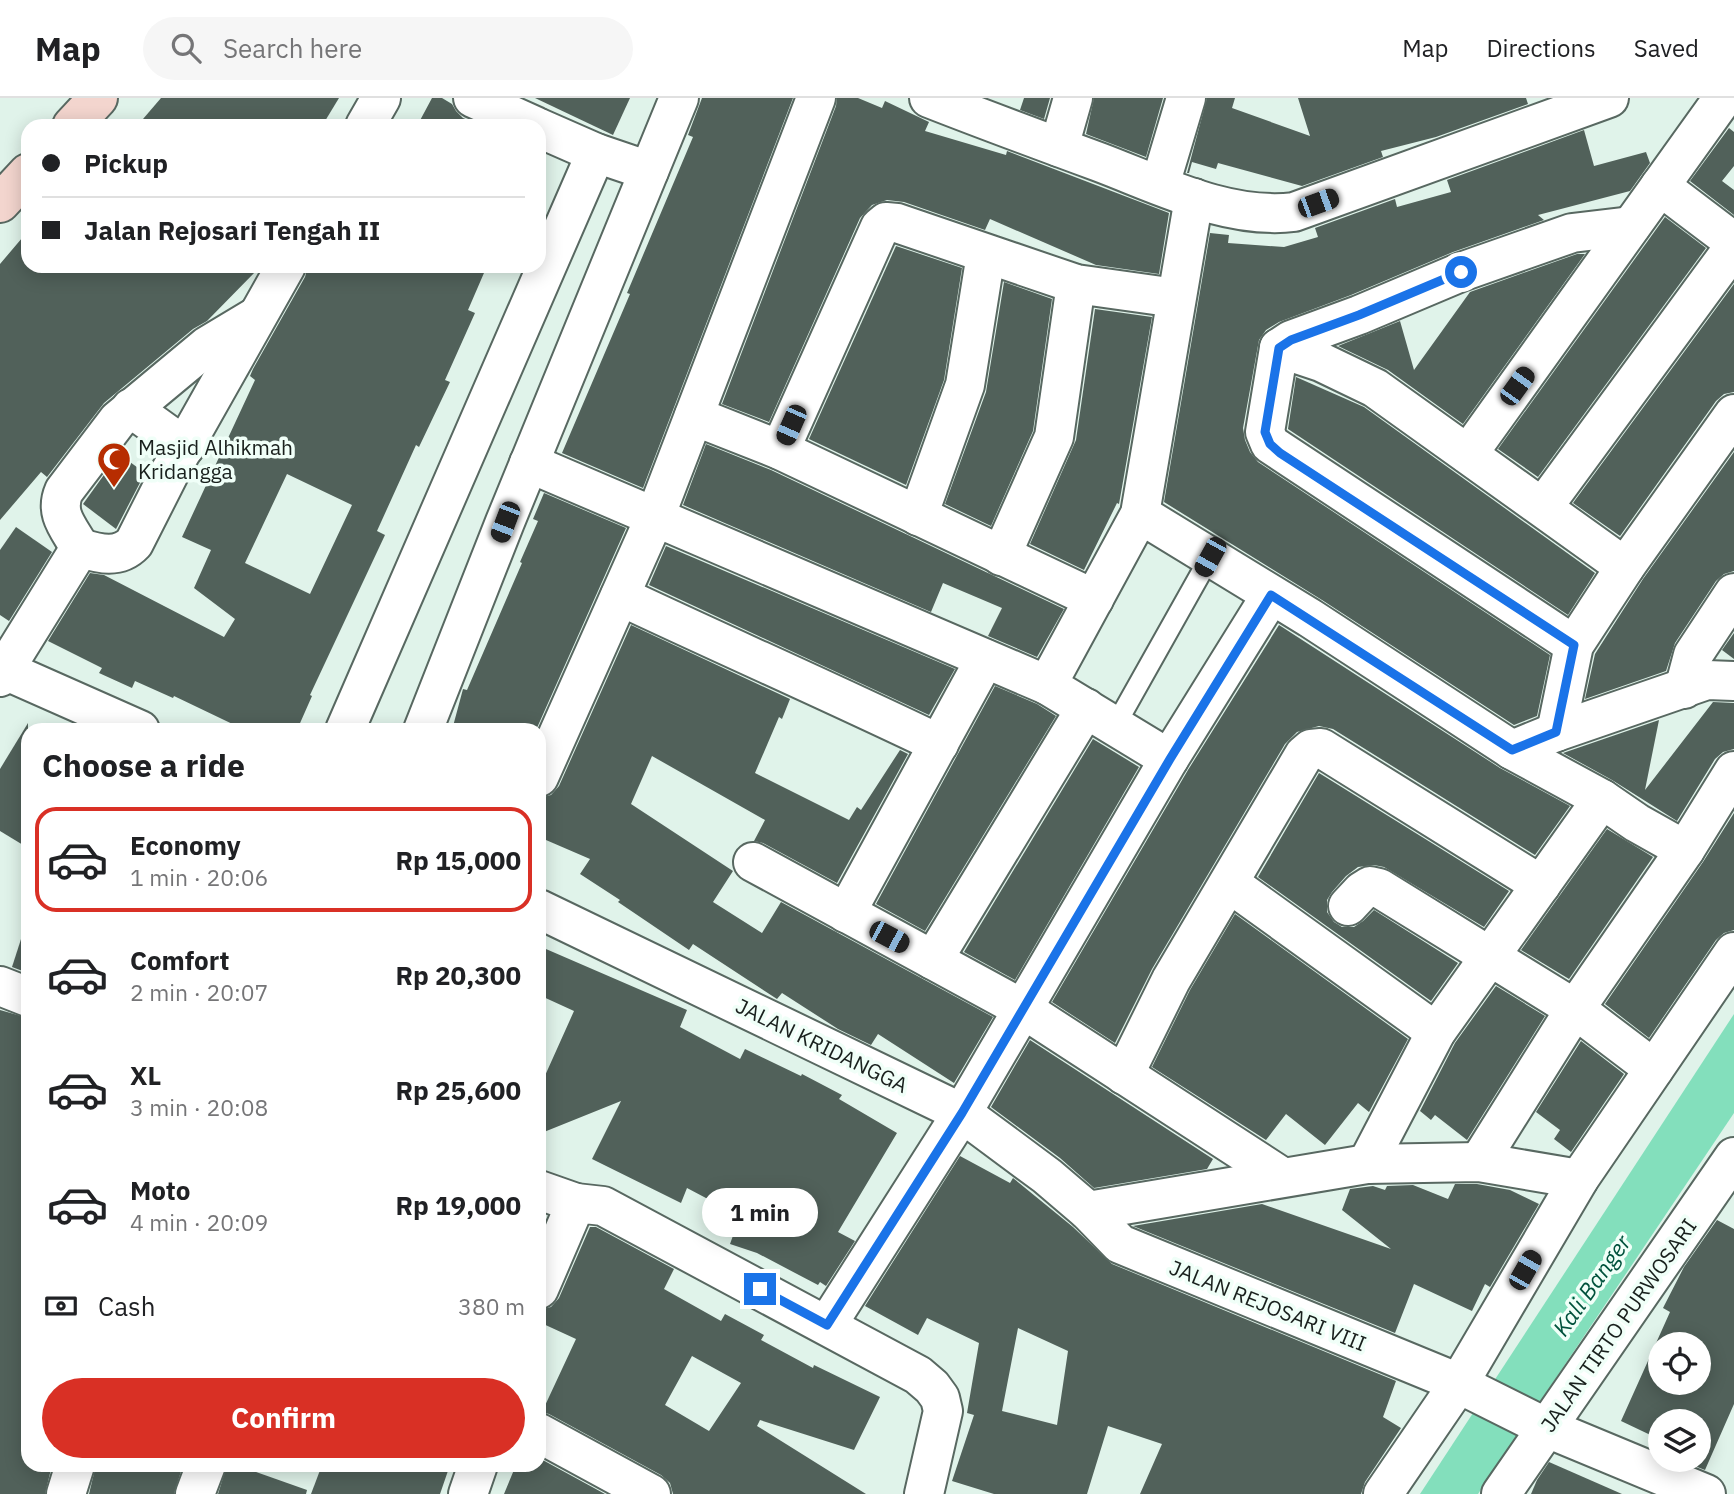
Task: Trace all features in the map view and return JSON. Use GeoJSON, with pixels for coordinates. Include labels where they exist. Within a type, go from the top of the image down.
{"type":"FeatureCollection","features":[{"type":"Feature","properties":{"kind":"street"},"geometry":{"type":"LineString","coordinates":[[78,119],[98,98]]}},
{"type":"Feature","properties":{"kind":"street"},"geometry":{"type":"LineString","coordinates":[[369,119],[381,98]]}},
{"type":"Feature","properties":{"kind":"street"},"geometry":{"type":"LineString","coordinates":[[473,98],[519,119]]}},
{"type":"Feature","properties":{"kind":"street"},"geometry":{"type":"LineString","coordinates":[[426,723],[679,98]]}},
{"type":"Feature","properties":{"kind":"street"},"geometry":{"type":"LineString","coordinates":[[546,761],[655,517],[816,98]]}},
{"type":"Feature","properties":{"kind":"street"},"geometry":{"type":"LineString","coordinates":[[929,98],[969,105],[1059,147],[1177,191],[1256,214],[1272,215],[1294,212],[1609,98]]}},
{"type":"Feature","properties":{"kind":"street"},"geometry":{"type":"LineString","coordinates":[[1059,147],[1073,98]]}},
{"type":"Feature","properties":{"kind":"street"},"geometry":{"type":"LineString","coordinates":[[1047,685],[1140,514],[1176,298],[1177,191],[1186,98]]}},
{"type":"Feature","properties":{"kind":"street"},"geometry":{"type":"LineString","coordinates":[[1468,454],[1660,186],[1724,103]]}},
{"type":"Feature","properties":{"kind":"street"},"geometry":{"type":"LineString","coordinates":[[546,131],[596,153],[649,171]]}},
{"type":"Feature","properties":{"kind":"street"},"geometry":{"type":"LineString","coordinates":[[546,268],[596,153]]}},
{"type":"Feature","properties":{"kind":"street"},"geometry":{"type":"LineString","coordinates":[[0,203],[21,180]]}},
{"type":"Feature","properties":{"kind":"street"},"geometry":{"type":"LineString","coordinates":[[1543,507],[1734,244],[1660,186]]}},
{"type":"Feature","properties":{"kind":"street"},"geometry":{"type":"LineString","coordinates":[[779,450],[880,227],[886,222],[897,223],[1076,284],[1176,298]]}},
{"type":"Feature","properties":{"kind":"street"},"geometry":{"type":"LineString","coordinates":[[1574,645],[1270,444],[1265,432],[1279,348],[1291,340],[1461,272],[1572,233],[1631,226]]}},
{"type":"Feature","properties":{"kind":"street"},"geometry":{"type":"LineString","coordinates":[[918,516],[965,385],[986,254]]}},
{"type":"Feature","properties":{"kind":"street"},"geometry":{"type":"LineString","coordinates":[[80,548],[114,554],[126,552],[134,543],[282,273]]}},
{"type":"Feature","properties":{"kind":"street"},"geometry":{"type":"LineString","coordinates":[[348,723],[544,273]]}},
{"type":"Feature","properties":{"kind":"street"},"geometry":{"type":"LineString","coordinates":[[1001,556],[1054,436],[1060,410],[1076,284]]}},
{"type":"Feature","properties":{"kind":"street"},"geometry":{"type":"LineString","coordinates":[[80,548],[61,514],[59,503],[64,491],[118,420],[207,346],[259,315]]}},
{"type":"Feature","properties":{"kind":"street"},"geometry":{"type":"LineString","coordinates":[[1279,348],[1321,362],[1375,388],[1625,567]]}},
{"type":"Feature","properties":{"kind":"street"},"geometry":{"type":"LineString","coordinates":[[131,408],[185,447]]}},
{"type":"Feature","properties":{"kind":"street"},"geometry":{"type":"LineString","coordinates":[[1556,732],[1574,645],[1625,567],[1734,414]]}},
{"type":"Feature","properties":{"kind":"street"},"geometry":{"type":"LineString","coordinates":[[694,416],[779,450],[1094,599]]}},
{"type":"Feature","properties":{"kind":"street"},"geometry":{"type":"LineString","coordinates":[[529,463],[1047,685],[1170,759]]}},
{"type":"Feature","properties":{"kind":"street"},"geometry":{"type":"LineString","coordinates":[[1140,514],[1512,750],[1602,799],[1637,823],[1685,850]]}},
{"type":"Feature","properties":{"kind":"street"},"geometry":{"type":"LineString","coordinates":[[80,548],[1,672],[123,723]]}},
{"type":"Feature","properties":{"kind":"street"},"geometry":{"type":"LineString","coordinates":[[1684,689],[1693,655],[1734,593]]}},
{"type":"Feature","properties":{"kind":"street"},"geometry":{"type":"LineString","coordinates":[[827,1325],[962,1113],[1170,759],[1271,595]]}},
{"type":"Feature","properties":{"kind":"street"},"geometry":{"type":"LineString","coordinates":[[620,596],[939,744]]}},
{"type":"Feature","properties":{"kind":"street"},"geometry":{"type":"LineString","coordinates":[[846,913],[985,659]]}},
{"type":"Feature","properties":{"kind":"street"},"geometry":{"type":"LineString","coordinates":[[1512,750],[1707,680],[1734,681]]}},
{"type":"Feature","properties":{"kind":"street"},"geometry":{"type":"LineString","coordinates":[[933,960],[1100,717]]}},
{"type":"Feature","properties":{"kind":"street"},"geometry":{"type":"LineString","coordinates":[[1124,1075],[1171,980],[1304,755],[1311,748],[1321,748],[1541,885]]}},
{"type":"Feature","properties":{"kind":"street"},"geometry":{"type":"LineString","coordinates":[[1479,1162],[1575,1009],[1685,850],[1734,771]]}},
{"type":"Feature","properties":{"kind":"street"},"geometry":{"type":"LineString","coordinates":[[1367,1164],[1436,1032],[1602,799]]}},
{"type":"Feature","properties":{"kind":"street"},"geometry":{"type":"LineString","coordinates":[[753,862],[1023,1009],[1282,1177]]}},
{"type":"Feature","properties":{"kind":"street"},"geometry":{"type":"LineString","coordinates":[[1229,883],[1436,1032]]}},
{"type":"Feature","properties":{"kind":"street"},"geometry":{"type":"LineString","coordinates":[[1348,906],[1362,891],[1375,886],[1575,1009],[1654,1069]]}},
{"type":"Feature","properties":{"kind":"street","name":"JALAN KRIDANGGA"},"geometry":{"type":"LineString","coordinates":[[546,912],[962,1113],[1047,1176],[1088,1211]]}},
{"type":"Feature","properties":{"kind":"street"},"geometry":{"type":"LineString","coordinates":[[1383,1494],[1467,1387],[1578,1179],[1734,952]]}},
{"type":"Feature","properties":{"kind":"street"},"geometry":{"type":"LineString","coordinates":[[0,986],[21,994]]}},
{"type":"Feature","properties":{"kind":"street","name":"JALAN TIRTO PURWOSARI"},"geometry":{"type":"LineString","coordinates":[[1502,1494],[1541,1425],[1734,1157]]}},
{"type":"Feature","properties":{"kind":"street"},"geometry":{"type":"LineString","coordinates":[[1088,1211],[1367,1164],[1479,1162],[1578,1179]]}},
{"type":"Feature","properties":{"kind":"street"},"geometry":{"type":"LineString","coordinates":[[546,1192],[576,1203],[603,1206],[918,1375],[940,1398],[943,1411],[924,1494]]}},
{"type":"Feature","properties":{"kind":"street"},"geometry":{"type":"LineString","coordinates":[[546,1273],[576,1203]]}},
{"type":"Feature","properties":{"kind":"street","name":"JALAN REJOSARI VIII"},"geometry":{"type":"LineString","coordinates":[[1088,1211],[1120,1244],[1467,1387],[1541,1425]]}},
{"type":"Feature","properties":{"kind":"street"},"geometry":{"type":"LineString","coordinates":[[1541,1425],[1706,1494]]}},
{"type":"Feature","properties":{"kind":"street"},"geometry":{"type":"LineString","coordinates":[[546,1437],[651,1494]]}},
{"type":"Feature","properties":{"kind":"street"},"geometry":{"type":"LineString","coordinates":[[66,1494],[73,1472]]}},
{"type":"Feature","properties":{"kind":"street"},"geometry":{"type":"LineString","coordinates":[[195,1494],[203,1472]]}},
{"type":"Feature","properties":{"kind":"street"},"geometry":{"type":"LineString","coordinates":[[468,1494],[476,1472]]}},
{"type":"Feature","properties":{"kind":"lane"},"geometry":{"type":"LineString","coordinates":[[1100,717],[1210,557]]}},
{"type":"Feature","properties":{"kind":"water","name":"Kali Banger"},"geometry":{"type":"Polygon","coordinates":[[[1734,1014],[1734,1113],[1478,1494],[1420,1494],[1734,1014]]]}},
{"type":"Feature","properties":{"kind":"building"},"geometry":{"type":"Polygon","coordinates":[[[161,98],[339,98],[326,119],[143,119],[161,98]]]}},
{"type":"Feature","properties":{"kind":"building"},"geometry":{"type":"Polygon","coordinates":[[[432,98],[442,98],[452,104],[465,119],[421,119],[432,98]]]}},
{"type":"Feature","properties":{"kind":"building"},"geometry":{"type":"Polygon","coordinates":[[[535,98],[630,98],[613,135],[535,98]]]}},
{"type":"Feature","properties":{"kind":"building"},"geometry":{"type":"Polygon","coordinates":[[[702,98],[793,98],[643,488],[562,453],[693,137],[688,135],[702,98]]]}},
{"type":"Feature","properties":{"kind":"building"},"geometry":{"type":"Polygon","coordinates":[[[837,98],[858,98],[882,108],[885,101],[929,122],[925,131],[1006,155],[1007,151],[1169,213],[1159,274],[1096,265],[990,219],[985,230],[904,202],[887,200],[872,205],[860,218],[769,422],[722,404],[837,98]]]}},
{"type":"Feature","properties":{"kind":"building"},"geometry":{"type":"Polygon","coordinates":[[[1024,98],[1050,98],[1044,119],[1020,110],[1024,98]]]}},
{"type":"Feature","properties":{"kind":"building"},"geometry":{"type":"Polygon","coordinates":[[[1094,98],[1163,98],[1146,157],[1086,134],[1094,98]]]}},
{"type":"Feature","properties":{"kind":"building"},"geometry":{"type":"Polygon","coordinates":[[[1207,98],[1235,98],[1232,108],[1310,136],[1298,98],[1526,98],[1528,104],[1436,137],[1381,151],[1383,157],[1302,186],[1218,163],[1216,169],[1192,162],[1187,173],[1207,98]]]}},
{"type":"Feature","properties":{"kind":"building"},"geometry":{"type":"Polygon","coordinates":[[[1729,128],[1734,132],[1734,166],[1722,181],[1734,190],[1734,215],[1690,181],[1729,128]]]}},
{"type":"Feature","properties":{"kind":"building"},"geometry":{"type":"Polygon","coordinates":[[[1584,130],[1594,166],[1646,152],[1650,163],[1630,191],[1538,215],[1544,220],[1453,252],[1279,322],[1266,330],[1259,340],[1243,428],[1250,452],[1258,462],[1550,655],[1537,716],[1514,725],[1322,600],[1164,502],[1210,233],[1229,235],[1228,243],[1284,247],[1318,237],[1315,228],[1395,199],[1397,207],[1451,192],[1447,180],[1584,130]]]}},
{"type":"Feature","properties":{"kind":"building"},"geometry":{"type":"Polygon","coordinates":[[[1665,217],[1706,248],[1538,477],[1498,449],[1665,217]]]}},
{"type":"Feature","properties":{"kind":"building"},"geometry":{"type":"Polygon","coordinates":[[[21,239],[21,273],[254,273],[207,321],[193,329],[104,403],[47,477],[41,472],[0,520],[0,264],[21,239]]]}},
{"type":"Feature","properties":{"kind":"building"},"geometry":{"type":"Polygon","coordinates":[[[896,246],[962,268],[944,380],[906,485],[809,439],[896,246]]]}},
{"type":"Feature","properties":{"kind":"building"},"geometry":{"type":"Polygon","coordinates":[[[1577,254],[1585,254],[1463,424],[1388,370],[1338,346],[1400,321],[1414,370],[1470,292],[1577,254]]]}},
{"type":"Feature","properties":{"kind":"building"},"geometry":{"type":"Polygon","coordinates":[[[306,273],[484,273],[468,310],[475,313],[445,380],[450,382],[419,447],[416,445],[377,531],[385,535],[310,695],[312,696],[300,723],[230,723],[135,681],[132,688],[99,673],[102,668],[48,641],[90,573],[104,575],[224,637],[235,619],[194,588],[211,550],[182,537],[255,380],[250,376],[306,273]],[[287,474],[245,563],[310,594],[352,505],[287,474]]]}},
{"type":"Feature","properties":{"kind":"building"},"geometry":{"type":"Polygon","coordinates":[[[1004,282],[1052,299],[1033,431],[991,526],[945,504],[986,392],[1004,282]]]}},
{"type":"Feature","properties":{"kind":"building"},"geometry":{"type":"Polygon","coordinates":[[[1734,284],[1734,392],[1724,394],[1716,401],[1620,536],[1573,503],[1734,284]]]}},
{"type":"Feature","properties":{"kind":"building"},"geometry":{"type":"Polygon","coordinates":[[[1095,309],[1152,317],[1119,504],[1117,503],[1084,570],[1030,544],[1076,440],[1095,309]]]}},
{"type":"Feature","properties":{"kind":"building"},"geometry":{"type":"Polygon","coordinates":[[[1296,377],[1364,407],[1595,573],[1568,615],[1288,429],[1296,377]]]}},
{"type":"Feature","properties":{"kind":"building"},"geometry":{"type":"Polygon","coordinates":[[[706,444],[771,470],[1064,609],[1037,657],[988,636],[1002,608],[943,583],[931,612],[683,505],[706,444]]]}},
{"type":"Feature","properties":{"kind":"building"},"geometry":{"type":"Polygon","coordinates":[[[1734,452],[1734,571],[1724,574],[1716,581],[1675,643],[1666,671],[1585,699],[1595,654],[1643,579],[1734,452]]]}},
{"type":"Feature","properties":{"kind":"building"},"geometry":{"type":"Polygon","coordinates":[[[119,454],[145,473],[116,529],[83,504],[119,454]]]}},
{"type":"Feature","properties":{"kind":"building"},"geometry":{"type":"Polygon","coordinates":[[[544,493],[626,528],[539,723],[454,723],[463,689],[467,690],[522,563],[520,562],[538,521],[533,519],[544,493]]]}},
{"type":"Feature","properties":{"kind":"building"},"geometry":{"type":"Polygon","coordinates":[[[16,527],[52,552],[9,621],[0,615],[0,550],[16,527]]]}},
{"type":"Feature","properties":{"kind":"building"},"geometry":{"type":"Polygon","coordinates":[[[666,546],[955,669],[929,715],[649,585],[666,546]]]}},
{"type":"Feature","properties":{"kind":"building"},"geometry":{"type":"Polygon","coordinates":[[[631,625],[790,699],[782,719],[779,717],[755,773],[849,820],[857,807],[861,810],[900,750],[908,754],[837,883],[763,843],[754,841],[765,820],[652,756],[631,804],[733,871],[713,902],[762,933],[781,902],[993,1017],[954,1083],[878,1034],[871,1045],[838,1029],[782,993],[777,999],[693,944],[689,950],[580,874],[590,859],[546,840],[546,796],[551,795],[559,786],[631,625]]]}},
{"type":"Feature","properties":{"kind":"building"},"geometry":{"type":"Polygon","coordinates":[[[1279,625],[1500,768],[1570,806],[1535,855],[1333,729],[1319,726],[1297,732],[1285,744],[1152,969],[1115,1043],[1052,1002],[1188,770],[1279,625]]]}},
{"type":"Feature","properties":{"kind":"building"},"geometry":{"type":"Polygon","coordinates":[[[1734,633],[1734,659],[1722,650],[1734,633]]]}},
{"type":"Feature","properties":{"kind":"building"},"geometry":{"type":"Polygon","coordinates":[[[995,686],[1037,704],[1056,716],[925,931],[876,904],[995,686]]]}},
{"type":"Feature","properties":{"kind":"building"},"geometry":{"type":"Polygon","coordinates":[[[1713,702],[1734,703],[1734,749],[1723,752],[1715,759],[1677,821],[1563,753],[1659,720],[1645,790],[1713,702]]]}},
{"type":"Feature","properties":{"kind":"building"},"geometry":{"type":"Polygon","coordinates":[[[21,734],[21,844],[0,831],[0,769],[21,734]]]}},
{"type":"Feature","properties":{"kind":"building"},"geometry":{"type":"Polygon","coordinates":[[[1093,739],[1139,767],[1015,980],[964,952],[1093,739]]]}},
{"type":"Feature","properties":{"kind":"building"},"geometry":{"type":"Polygon","coordinates":[[[1319,773],[1509,891],[1484,927],[1384,867],[1358,867],[1332,892],[1327,900],[1327,912],[1334,922],[1342,927],[1354,927],[1374,910],[1458,963],[1431,1001],[1258,877],[1319,773]]]}},
{"type":"Feature","properties":{"kind":"building"},"geometry":{"type":"Polygon","coordinates":[[[1734,813],[1734,930],[1724,933],[1716,940],[1649,1038],[1605,1004],[1734,813]]]}},
{"type":"Feature","properties":{"kind":"building"},"geometry":{"type":"Polygon","coordinates":[[[1607,829],[1653,857],[1569,979],[1521,950],[1607,829]]]}},
{"type":"Feature","properties":{"kind":"building"},"geometry":{"type":"Polygon","coordinates":[[[1235,914],[1408,1039],[1369,1112],[1358,1103],[1325,1145],[1286,1114],[1266,1140],[1152,1067],[1190,990],[1235,914]]]}},
{"type":"Feature","properties":{"kind":"building"},"geometry":{"type":"Polygon","coordinates":[[[21,939],[21,970],[12,967],[21,939]]]}},
{"type":"Feature","properties":{"kind":"building"},"geometry":{"type":"Polygon","coordinates":[[[546,949],[687,1010],[680,1027],[740,1059],[745,1049],[801,1076],[802,1074],[842,1095],[839,1099],[897,1133],[838,1232],[855,1241],[826,1286],[820,1282],[818,1285],[757,1253],[730,1244],[740,1216],[687,1188],[681,1203],[592,1159],[621,1101],[546,1131],[546,1073],[574,1011],[546,998],[546,949]]]}},
{"type":"Feature","properties":{"kind":"building"},"geometry":{"type":"Polygon","coordinates":[[[1496,986],[1545,1016],[1467,1140],[1435,1115],[1431,1120],[1420,1111],[1455,1043],[1496,986]]]}},
{"type":"Feature","properties":{"kind":"building"},"geometry":{"type":"Polygon","coordinates":[[[0,1010],[21,1016],[21,1472],[50,1472],[45,1494],[0,1494],[0,1010]]]}},
{"type":"Feature","properties":{"kind":"building"},"geometry":{"type":"Polygon","coordinates":[[[1030,1040],[1213,1159],[1207,1169],[1094,1188],[1060,1158],[991,1107],[1030,1040]]]}},
{"type":"Feature","properties":{"kind":"building"},"geometry":{"type":"Polygon","coordinates":[[[1581,1041],[1624,1074],[1571,1152],[1554,1139],[1560,1130],[1536,1112],[1581,1041]]]}},
{"type":"Feature","properties":{"kind":"building"},"geometry":{"type":"Polygon","coordinates":[[[960,1156],[1010,1183],[1013,1178],[1073,1227],[1112,1264],[1396,1381],[1383,1417],[1401,1428],[1365,1482],[1361,1494],[1140,1494],[1162,1444],[1108,1426],[1087,1494],[994,1494],[952,1481],[974,1415],[967,1413],[979,1343],[927,1318],[918,1335],[865,1306],[960,1156]],[[1018,1328],[1002,1411],[1057,1425],[1068,1351],[1018,1328]]]}},
{"type":"Feature","properties":{"kind":"building"},"geometry":{"type":"Polygon","coordinates":[[[1455,1184],[1477,1184],[1510,1190],[1539,1204],[1490,1287],[1485,1284],[1472,1311],[1414,1284],[1395,1333],[1133,1226],[1262,1204],[1391,1249],[1342,1210],[1350,1189],[1373,1186],[1385,1190],[1387,1186],[1413,1185],[1448,1199],[1455,1184]]]}},
{"type":"Feature","properties":{"kind":"building"},"geometry":{"type":"Polygon","coordinates":[[[1717,1220],[1734,1229],[1734,1404],[1711,1456],[1711,1409],[1648,1409],[1648,1434],[1621,1421],[1648,1361],[1648,1395],[1711,1395],[1711,1332],[1661,1332],[1670,1312],[1663,1308],[1684,1267],[1717,1220]]]}},
{"type":"Feature","properties":{"kind":"building"},"geometry":{"type":"Polygon","coordinates":[[[590,1227],[596,1227],[674,1269],[664,1289],[721,1321],[725,1314],[764,1335],[761,1340],[813,1368],[814,1365],[880,1397],[854,1450],[760,1420],[757,1426],[866,1494],[673,1494],[670,1483],[661,1475],[546,1413],[546,1403],[576,1339],[546,1325],[546,1308],[551,1307],[559,1298],[590,1227]],[[692,1356],[665,1405],[709,1431],[741,1383],[692,1356]]]}},
{"type":"Feature","properties":{"kind":"building"},"geometry":{"type":"Polygon","coordinates":[[[546,1462],[605,1494],[504,1494],[513,1472],[546,1472],[546,1462]]]}},
{"type":"Feature","properties":{"kind":"building"},"geometry":{"type":"Polygon","coordinates":[[[1549,1462],[1622,1494],[1531,1494],[1549,1462]]]}},
{"type":"Feature","properties":{"kind":"building"},"geometry":{"type":"Polygon","coordinates":[[[94,1472],[181,1472],[174,1494],[89,1494],[94,1472]]]}},
{"type":"Feature","properties":{"kind":"building"},"geometry":{"type":"Polygon","coordinates":[[[225,1472],[256,1472],[307,1490],[306,1494],[218,1494],[225,1472]]]}},
{"type":"Feature","properties":{"kind":"building"},"geometry":{"type":"Polygon","coordinates":[[[319,1472],[448,1472],[440,1494],[311,1494],[319,1472]]]}},
{"type":"Feature","properties":{"kind":"place","name":"Masjid Alhikmah Kridangga"},"geometry":{"type":"Point","coordinates":[114,489]}},
{"type":"Feature","properties":{"kind":"route"},"geometry":{"type":"LineString","coordinates":[[760,1289],[827,1325],[962,1113],[1170,759],[1271,595],[1512,750],[1556,732],[1574,645],[1280,453],[1270,444],[1265,432],[1279,348],[1291,340],[1461,272]]}}]}
